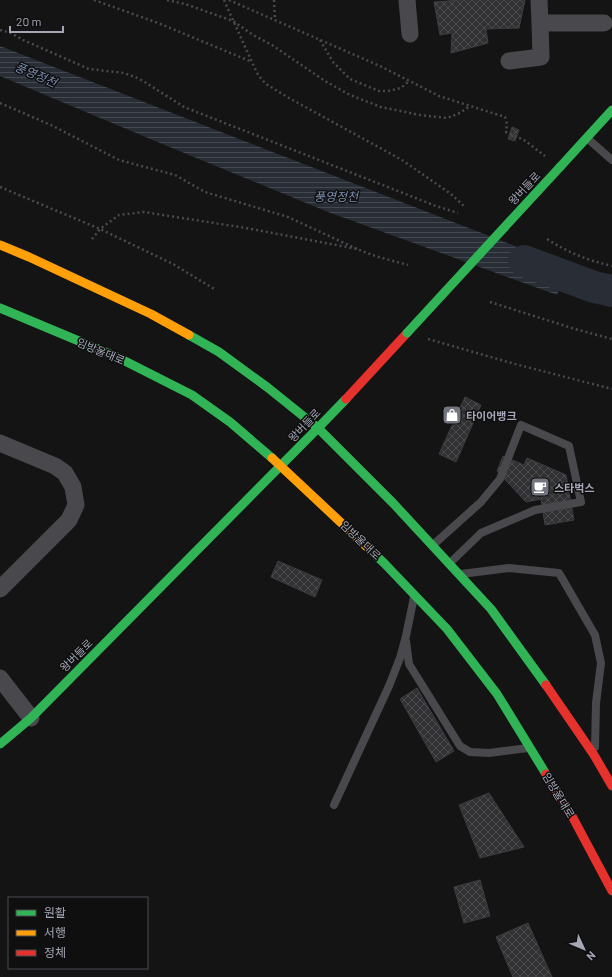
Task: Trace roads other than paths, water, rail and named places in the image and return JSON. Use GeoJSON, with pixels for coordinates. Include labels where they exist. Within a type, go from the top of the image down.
{"type":"FeatureCollection","features":[{"type":"Feature","properties":{"kind":"main road","name":"왕버들로"},"geometry":{"type":"LineString","coordinates":[[0,744],[30,718],[318,428],[612,110]]}},
{"type":"Feature","properties":{"kind":"main road"},"geometry":{"type":"LineString","coordinates":[[0,245],[151,314],[219,352],[267,387],[318,428],[393,503],[492,609],[599,759],[612,786]]}},
{"type":"Feature","properties":{"kind":"main road","name":"임방울대로"},"geometry":{"type":"LineString","coordinates":[[0,308],[117,357],[192,395],[230,422],[281,465],[384,563],[447,629],[496,694],[572,816],[612,891]]}},
{"type":"Feature","properties":{"kind":"street"},"geometry":{"type":"LineString","coordinates":[[407,0],[410,34]]}},
{"type":"Feature","properties":{"kind":"street"},"geometry":{"type":"LineString","coordinates":[[509,60],[541,57],[539,0]]}},
{"type":"Feature","properties":{"kind":"street"},"geometry":{"type":"LineString","coordinates":[[540,23],[604,23]]}},
{"type":"Feature","properties":{"kind":"street"},"geometry":{"type":"LineString","coordinates":[[0,443],[55,466],[65,473],[73,487],[76,505],[69,520],[0,589]]}},
{"type":"Feature","properties":{"kind":"street"},"geometry":{"type":"LineString","coordinates":[[0,678],[30,718]]}},
{"type":"Feature","properties":{"kind":"lane"},"geometry":{"type":"LineString","coordinates":[[587,137],[612,160]]}},
{"type":"Feature","properties":{"kind":"lane"},"geometry":{"type":"LineString","coordinates":[[432,545],[481,502],[500,479],[521,425],[569,446],[581,502],[535,510],[482,533],[449,564]]}},
{"type":"Feature","properties":{"kind":"lane"},"geometry":{"type":"LineString","coordinates":[[459,574],[508,568],[559,573],[595,635],[601,663],[596,703],[599,759]]}},
{"type":"Feature","properties":{"kind":"lane"},"geometry":{"type":"LineString","coordinates":[[334,805],[389,686],[400,658],[414,594]]}},
{"type":"Feature","properties":{"kind":"lane"},"geometry":{"type":"LineString","coordinates":[[406,636],[409,664],[460,746],[470,752],[489,753],[530,748]]}},
{"type":"Feature","properties":{"kind":"water","name":"풍영정천"},"geometry":{"type":"Polygon","coordinates":[[[0,46],[569,267],[557,295],[328,212],[0,76],[0,46]]]}},
{"type":"Feature","properties":{"kind":"waterway","name":"풍영정천"},"geometry":{"type":"LineString","coordinates":[[524,261],[594,287],[612,291]]}},
{"type":"Feature","properties":{"kind":"place","name":"타이어뱅크"},"geometry":{"type":"Point","coordinates":[452,415]}},
{"type":"Feature","properties":{"kind":"place","name":"스타벅스"},"geometry":{"type":"Point","coordinates":[540,487]}}]}
